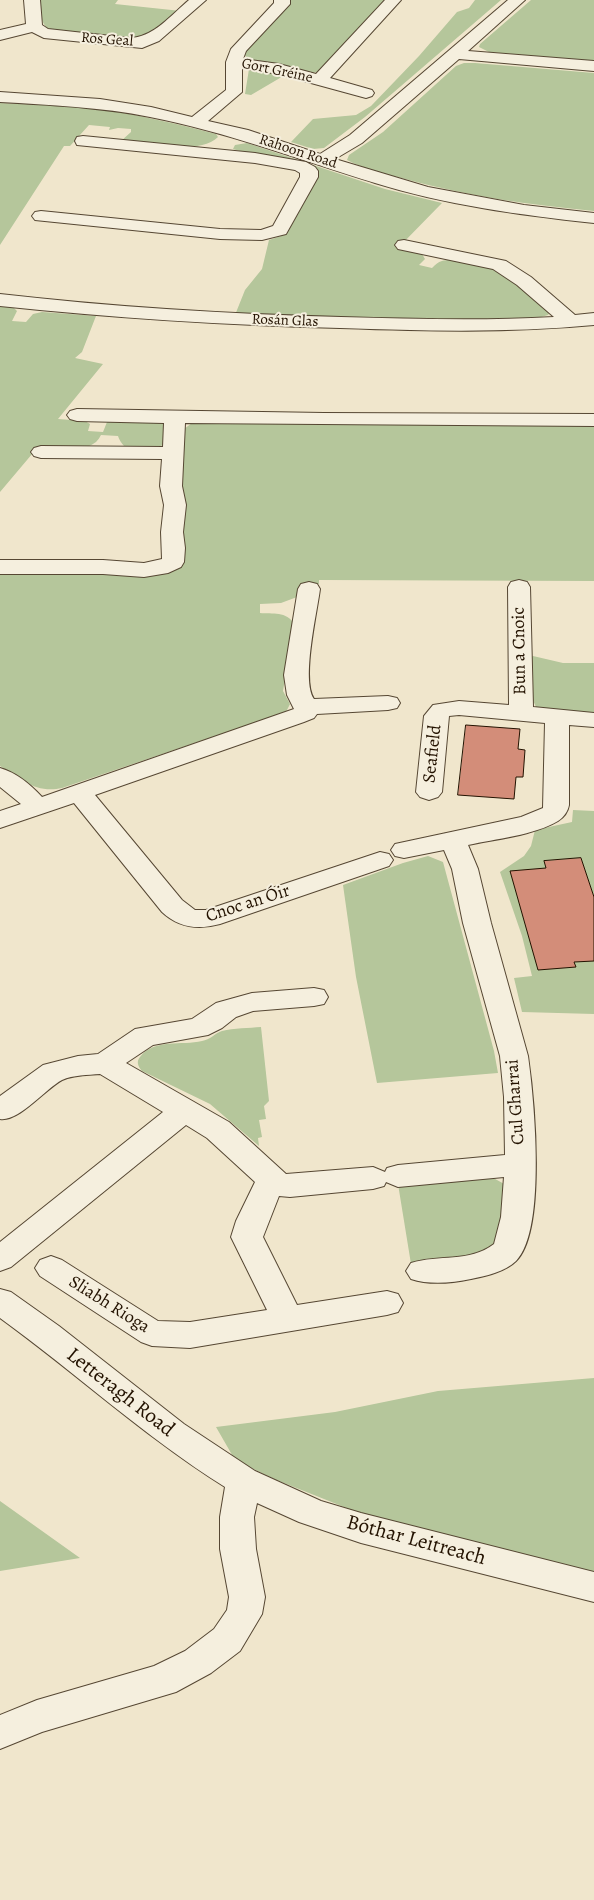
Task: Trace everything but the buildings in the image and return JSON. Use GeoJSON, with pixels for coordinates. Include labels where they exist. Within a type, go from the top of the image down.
{"type":"FeatureCollection","features":[{"type":"Feature","properties":{"kind":"street"},"geometry":{"type":"LineString","coordinates":[[0,35],[34,27],[32,0]]}},
{"type":"Feature","properties":{"kind":"street","name":"Ros Geal"},"geometry":{"type":"LineString","coordinates":[[34,27],[48,35],[121,43],[142,42],[154,38],[198,0]]}},
{"type":"Feature","properties":{"kind":"street","name":"Gort Gréine"},"geometry":{"type":"LineString","coordinates":[[196,122],[234,92],[234,62],[239,49],[282,4],[282,0]]}},
{"type":"Feature","properties":{"kind":"street","name":"Gort Gréine"},"geometry":{"type":"LineString","coordinates":[[319,81],[393,0]]}},
{"type":"Feature","properties":{"kind":"street"},"geometry":{"type":"LineString","coordinates":[[322,160],[363,133],[517,0]]}},
{"type":"Feature","properties":{"kind":"street"},"geometry":{"type":"LineString","coordinates":[[453,54],[594,66]]}},
{"type":"Feature","properties":{"kind":"street","name":"Gort Gréine"},"geometry":{"type":"LineString","coordinates":[[234,62],[279,69],[366,93]]}},
{"type":"Feature","properties":{"kind":"street","name":"Rahoon Road"},"geometry":{"type":"LineString","coordinates":[[0,98],[120,107],[196,122],[242,134],[382,180],[444,196],[590,223]]}},
{"type":"Feature","properties":{"kind":"street"},"geometry":{"type":"LineString","coordinates":[[210,153],[242,134]]}},
{"type":"Feature","properties":{"kind":"street"},"geometry":{"type":"LineString","coordinates":[[41,216],[220,234],[262,235],[280,230],[309,177],[309,171],[290,164],[210,153],[83,142]]}},
{"type":"Feature","properties":{"kind":"street"},"geometry":{"type":"LineString","coordinates":[[404,245],[499,265],[524,281],[570,321]]}},
{"type":"Feature","properties":{"kind":"street","name":"Rosán Glas"},"geometry":{"type":"LineString","coordinates":[[0,300],[130,314],[258,320],[506,325],[594,318]]}},
{"type":"Feature","properties":{"kind":"street"},"geometry":{"type":"LineString","coordinates":[[77,415],[105,434],[174,453]]}},
{"type":"Feature","properties":{"kind":"street"},"geometry":{"type":"LineString","coordinates":[[0,567],[93,567],[144,570],[169,565],[174,558],[172,532],[175,505],[171,486],[175,417]]}},
{"type":"Feature","properties":{"kind":"street"},"geometry":{"type":"LineString","coordinates":[[40,452],[175,417],[594,420]]}},
{"type":"Feature","properties":{"kind":"street","name":"Bun a Cnoic"},"geometry":{"type":"LineString","coordinates":[[519,587],[521,715]]}},
{"type":"Feature","properties":{"kind":"street"},"geometry":{"type":"LineString","coordinates":[[307,707],[299,695],[296,675],[309,589]]}},
{"type":"Feature","properties":{"kind":"street"},"geometry":{"type":"LineString","coordinates":[[307,707],[388,703]]}},
{"type":"Feature","properties":{"kind":"street"},"geometry":{"type":"LineString","coordinates":[[0,820],[295,718],[305,713],[307,707]]}},
{"type":"Feature","properties":{"kind":"street","name":"Bun a Cnoic"},"geometry":{"type":"LineString","coordinates":[[436,716],[442,710],[455,708],[594,720]]}},
{"type":"Feature","properties":{"kind":"street","name":"Seafield"},"geometry":{"type":"LineString","coordinates":[[429,792],[436,716]]}},
{"type":"Feature","properties":{"kind":"street"},"geometry":{"type":"LineString","coordinates":[[404,850],[528,824],[550,815],[555,810],[557,718]]}},
{"type":"Feature","properties":{"kind":"street"},"geometry":{"type":"LineString","coordinates":[[0,776],[20,789],[38,807]]}},
{"type":"Feature","properties":{"kind":"street","name":"Cnoc an Óir"},"geometry":{"type":"LineString","coordinates":[[80,793],[172,906],[180,915],[188,918],[198,920],[210,918],[380,860]]}},
{"type":"Feature","properties":{"kind":"street","name":"Cul Gharrai"},"geometry":{"type":"LineString","coordinates":[[422,1271],[470,1267],[499,1258],[512,1245],[517,1207],[520,1165],[519,1093],[514,1056],[464,869],[453,840]]}},
{"type":"Feature","properties":{"kind":"street"},"geometry":{"type":"LineString","coordinates":[[3,1109],[52,1072],[78,1066],[105,1063],[144,1036],[198,1028],[212,1021],[226,1010],[252,1002],[314,997]]}},
{"type":"Feature","properties":{"kind":"street"},"geometry":{"type":"LineString","coordinates":[[105,1063],[218,1130],[271,1180],[281,1185],[290,1186],[520,1165]]}},
{"type":"Feature","properties":{"kind":"street"},"geometry":{"type":"LineString","coordinates":[[6,1246],[184,1111]]}},
{"type":"Feature","properties":{"kind":"street"},"geometry":{"type":"LineString","coordinates":[[271,1180],[252,1221],[247,1237],[287,1318]]}},
{"type":"Feature","properties":{"kind":"street","name":"Sliabh Rioga"},"geometry":{"type":"LineString","coordinates":[[51,1268],[152,1333],[190,1335],[387,1303]]}},
{"type":"Feature","properties":{"kind":"street","name":"Letteragh Road"},"geometry":{"type":"LineString","coordinates":[[0,1301],[47,1335],[172,1434],[243,1481]]}},
{"type":"Feature","properties":{"kind":"street"},"geometry":{"type":"LineString","coordinates":[[0,1732],[37,1717],[163,1680],[198,1662],[227,1640],[244,1614],[248,1597],[238,1549],[237,1518],[243,1481]]}},
{"type":"Feature","properties":{"kind":"street","name":"Bóthar Leitreach"},"geometry":{"type":"LineString","coordinates":[[243,1481],[310,1512],[361,1528],[594,1587]]}},
{"type":"Feature","properties":{"kind":"green space"},"geometry":{"type":"Polygon","coordinates":[[[41,0],[118,0],[115,4],[181,11],[149,37],[138,40],[49,30],[41,16],[41,0]]]}},
{"type":"Feature","properties":{"kind":"green space"},"geometry":{"type":"Polygon","coordinates":[[[289,0],[387,0],[320,71],[313,73],[252,60],[245,56],[244,53],[288,7],[289,0]]]}},
{"type":"Feature","properties":{"kind":"green space"},"geometry":{"type":"Polygon","coordinates":[[[475,0],[501,0],[365,117],[324,148],[313,149],[291,142],[313,119],[356,115],[371,106],[419,56],[457,12],[469,8],[475,0]]]}},
{"type":"Feature","properties":{"kind":"green space"},"geometry":{"type":"Polygon","coordinates":[[[531,0],[594,0],[594,61],[489,52],[479,47],[480,44],[531,0]]]}},
{"type":"Feature","properties":{"kind":"green space"},"geometry":{"type":"Polygon","coordinates":[[[464,63],[594,73],[594,211],[522,203],[475,195],[375,171],[347,160],[349,155],[383,132],[456,66],[464,63]]]}},
{"type":"Feature","properties":{"kind":"green space"},"geometry":{"type":"Polygon","coordinates":[[[249,69],[285,75],[251,95],[245,94],[249,69]]]}},
{"type":"Feature","properties":{"kind":"green space"},"geometry":{"type":"Polygon","coordinates":[[[0,103],[111,111],[142,116],[216,134],[218,137],[209,143],[198,146],[157,146],[121,141],[131,132],[131,129],[118,128],[109,130],[110,127],[89,125],[70,146],[64,146],[0,245],[0,103]]]}},
{"type":"Feature","properties":{"kind":"green space"},"geometry":{"type":"Polygon","coordinates":[[[247,143],[385,189],[442,203],[398,248],[422,254],[425,259],[419,265],[432,268],[441,261],[455,260],[489,267],[502,272],[550,312],[548,315],[534,319],[443,320],[235,315],[245,290],[262,269],[269,240],[284,235],[318,176],[233,149],[235,145],[247,143]]]}},
{"type":"Feature","properties":{"kind":"green space"},"geometry":{"type":"Polygon","coordinates":[[[0,305],[12,306],[17,311],[12,321],[26,322],[33,314],[42,312],[96,316],[82,352],[75,358],[103,364],[58,419],[85,421],[90,424],[88,431],[103,432],[107,422],[120,420],[147,420],[162,423],[166,426],[163,445],[150,448],[132,448],[124,446],[118,436],[101,435],[96,442],[82,448],[38,447],[0,492],[0,305]]]}},
{"type":"Feature","properties":{"kind":"green space"},"geometry":{"type":"Polygon","coordinates":[[[192,423],[594,423],[594,581],[319,580],[319,584],[301,585],[297,597],[281,603],[260,604],[260,613],[283,615],[294,624],[283,691],[290,704],[286,712],[62,788],[45,789],[29,784],[0,766],[0,573],[183,562],[180,492],[184,429],[192,423]]]}},
{"type":"Feature","properties":{"kind":"green space"},"geometry":{"type":"Polygon","coordinates":[[[533,656],[563,663],[594,663],[594,714],[546,711],[536,707],[531,696],[527,659],[533,656]]]}},
{"type":"Feature","properties":{"kind":"green space"},"geometry":{"type":"Polygon","coordinates":[[[573,810],[594,811],[594,1014],[522,1012],[514,978],[532,976],[522,936],[500,872],[524,856],[531,846],[535,830],[572,822],[573,810]]]}},
{"type":"Feature","properties":{"kind":"green space"},"geometry":{"type":"Polygon","coordinates":[[[428,856],[443,862],[494,1051],[498,1073],[377,1083],[356,977],[343,885],[428,856]]]}},
{"type":"Feature","properties":{"kind":"green space"},"geometry":{"type":"Polygon","coordinates":[[[261,1027],[269,1101],[264,1106],[266,1119],[259,1120],[262,1137],[258,1138],[259,1146],[210,1104],[142,1071],[138,1064],[140,1057],[153,1047],[205,1040],[227,1030],[261,1027]]]}},
{"type":"Feature","properties":{"kind":"green space"},"geometry":{"type":"Polygon","coordinates":[[[488,1175],[506,1185],[498,1243],[484,1256],[411,1264],[398,1184],[488,1175]]]}},
{"type":"Feature","properties":{"kind":"green space"},"geometry":{"type":"Polygon","coordinates":[[[594,1378],[594,1574],[374,1519],[274,1479],[235,1460],[216,1427],[335,1412],[438,1391],[594,1378]]]}},
{"type":"Feature","properties":{"kind":"green space"},"geometry":{"type":"Polygon","coordinates":[[[0,1501],[80,1558],[0,1571],[0,1501]]]}}]}
